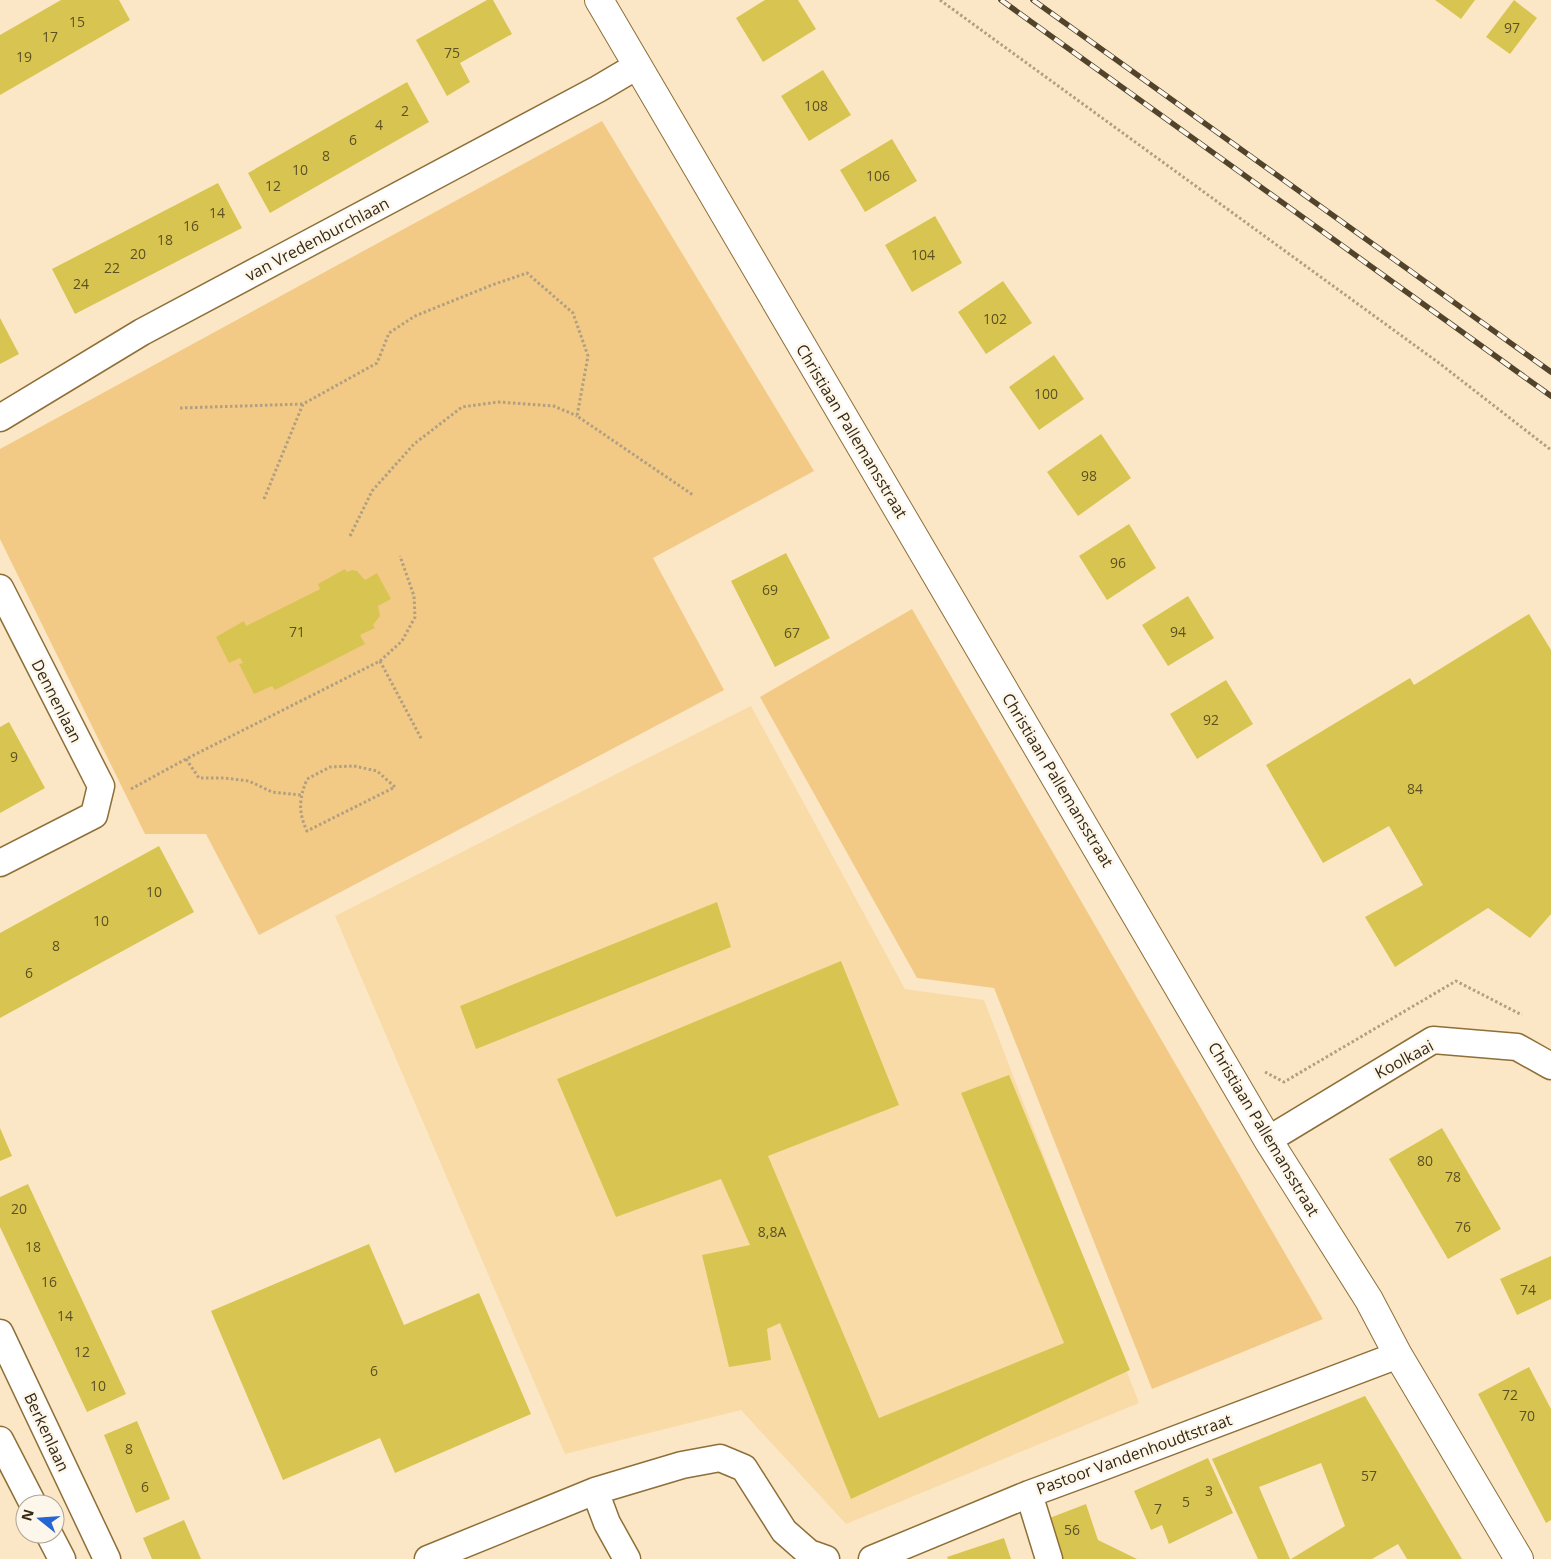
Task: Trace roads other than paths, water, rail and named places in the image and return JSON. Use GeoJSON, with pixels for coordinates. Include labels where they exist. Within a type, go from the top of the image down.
{"type":"FeatureCollection","features":[{"type":"Feature","properties":{"kind":"street","name":"Christiaan Pallemansstraat"},"geometry":{"type":"LineString","coordinates":[[599,0],[1268,1140],[1369,1300],[1398,1355],[1519,1559]]}},
{"type":"Feature","properties":{"kind":"street","name":"van Vredenburchlaan"},"geometry":{"type":"LineString","coordinates":[[0,418],[142,332],[598,89],[637,66]]}},
{"type":"Feature","properties":{"kind":"street","name":"Dennenlaan"},"geometry":{"type":"LineString","coordinates":[[0,588],[101,786],[94,815],[0,863]]}},
{"type":"Feature","properties":{"kind":"street","name":"Koolkaai"},"geometry":{"type":"LineString","coordinates":[[1268,1140],[1434,1040],[1517,1047],[1551,1066]]}},
{"type":"Feature","properties":{"kind":"street","name":"Berkenlaan"},"geometry":{"type":"LineString","coordinates":[[0,1333],[106,1559]]}},
{"type":"Feature","properties":{"kind":"street","name":"Pastoor Vandenhoudtstraat"},"geometry":{"type":"LineString","coordinates":[[872,1559],[1028,1494],[1398,1355]]}},
{"type":"Feature","properties":{"kind":"street"},"geometry":{"type":"LineString","coordinates":[[0,1440],[28,1494]]}},
{"type":"Feature","properties":{"kind":"street"},"geometry":{"type":"LineString","coordinates":[[428,1559],[595,1491],[682,1465],[720,1458],[744,1468],[784,1531],[809,1553],[826,1559]]}},
{"type":"Feature","properties":{"kind":"street"},"geometry":{"type":"LineString","coordinates":[[595,1491],[607,1523],[627,1559]]}},
{"type":"Feature","properties":{"kind":"street"},"geometry":{"type":"LineString","coordinates":[[1028,1494],[1049,1559]]}},
{"type":"Feature","properties":{"kind":"street"},"geometry":{"type":"LineString","coordinates":[[54,1544],[62,1559]]}},
{"type":"Feature","properties":{"kind":"railway"},"geometry":{"type":"LineString","coordinates":[[1001,0],[1551,396]]}},
{"type":"Feature","properties":{"kind":"railway"},"geometry":{"type":"LineString","coordinates":[[1033,0],[1551,372]]}}]}
